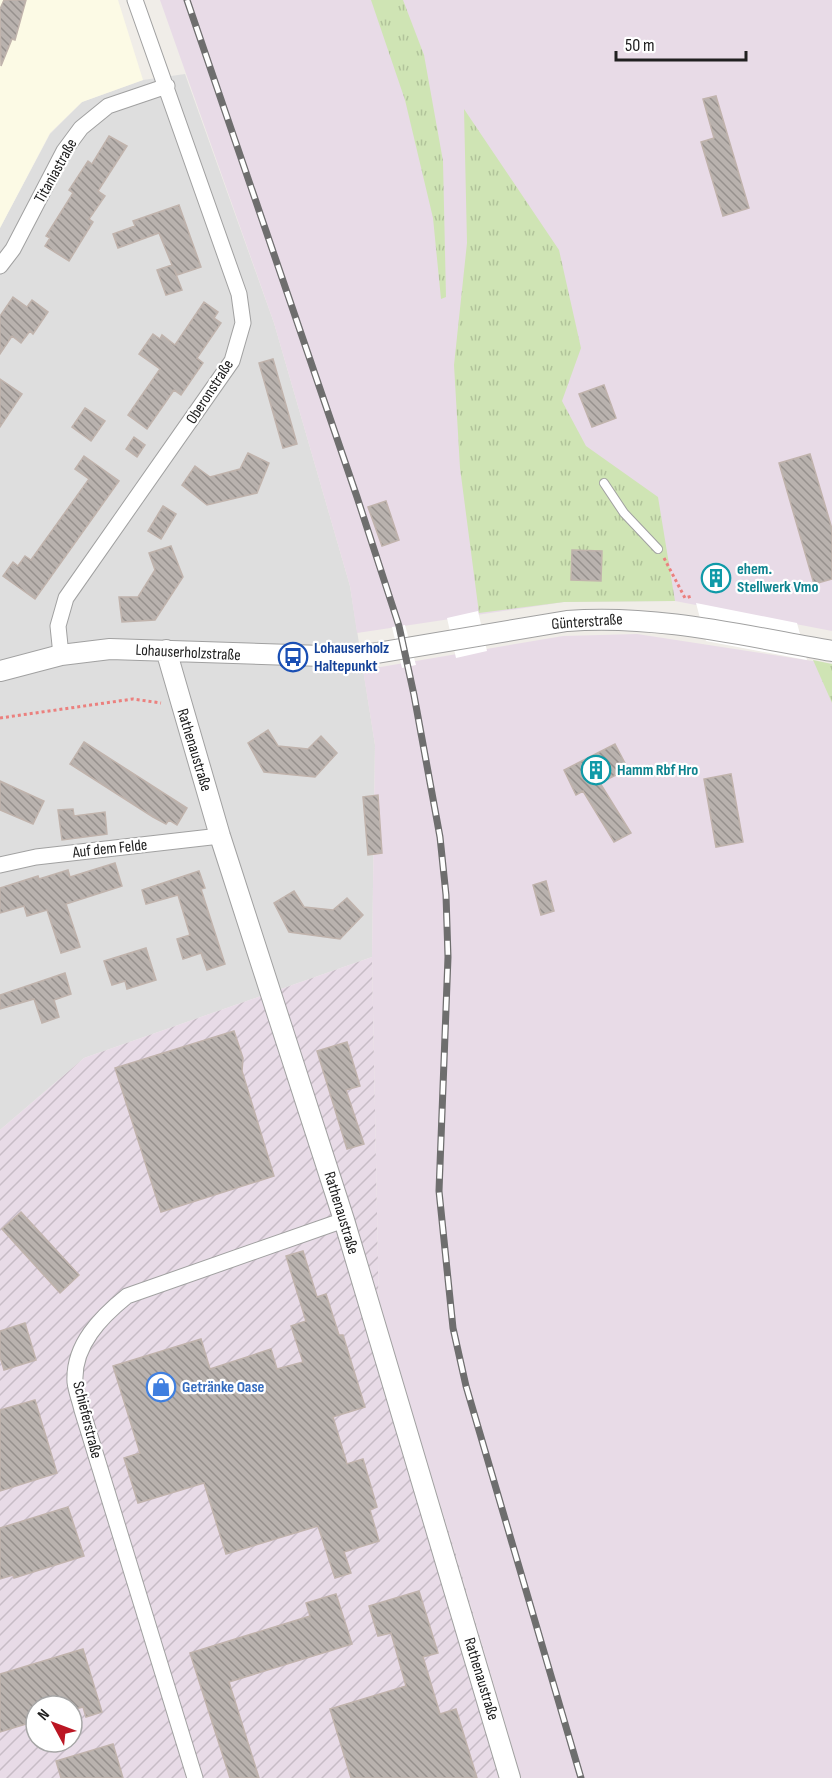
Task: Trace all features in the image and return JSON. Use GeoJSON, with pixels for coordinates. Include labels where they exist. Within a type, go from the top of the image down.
{"type":"FeatureCollection","features":[{"type":"Feature","properties":{"kind":"street","name":"Oberonstraße"},"geometry":{"type":"LineString","coordinates":[[61,655],[58,626],[66,598],[232,361],[243,323],[239,294],[135,0]]}},
{"type":"Feature","properties":{"kind":"street","name":"Titaniastraße"},"geometry":{"type":"LineString","coordinates":[[0,266],[14,249],[64,151],[81,128],[108,106],[167,86]]}},
{"type":"Feature","properties":{"kind":"street","name":"Günterstraße"},"geometry":{"type":"LineString","coordinates":[[378,654],[567,621],[602,618],[732,633],[832,651]]}},
{"type":"Feature","properties":{"kind":"street","name":"Lohauserholzstraße"},"geometry":{"type":"LineString","coordinates":[[0,671],[61,655],[110,650],[166,650],[314,657],[378,654]]}},
{"type":"Feature","properties":{"kind":"street","name":"Rathenaustraße"},"geometry":{"type":"LineString","coordinates":[[166,650],[220,836],[344,1220],[510,1778]]}},
{"type":"Feature","properties":{"kind":"street","name":"Auf dem Felde"},"geometry":{"type":"LineString","coordinates":[[0,865],[36,856],[220,836]]}},
{"type":"Feature","properties":{"kind":"street","name":"Schieferstraße"},"geometry":{"type":"LineString","coordinates":[[195,1778],[82,1410],[75,1382],[78,1362],[85,1341],[99,1319],[127,1296],[344,1220]]}},
{"type":"Feature","properties":{"kind":"lane"},"geometry":{"type":"LineString","coordinates":[[604,483],[624,513],[658,549]]}},
{"type":"Feature","properties":{"kind":"path"},"geometry":{"type":"LineString","coordinates":[[658,549],[672,568],[685,598],[692,596]]}},
{"type":"Feature","properties":{"kind":"path"},"geometry":{"type":"LineString","coordinates":[[0,718],[133,699],[164,704]]}},
{"type":"Feature","properties":{"kind":"shaded area"},"geometry":{"type":"Polygon","coordinates":[[[0,0],[118,0],[143,80],[82,102],[50,133],[0,228],[0,0]]]}},
{"type":"Feature","properties":{"kind":"shaded area"},"geometry":{"type":"Polygon","coordinates":[[[160,0],[832,0],[832,631],[675,601],[564,602],[357,633],[350,586],[274,323],[160,0]]]}},
{"type":"Feature","properties":{"kind":"shaded area"},"geometry":{"type":"Polygon","coordinates":[[[185,74],[274,323],[350,586],[375,745],[372,957],[84,1058],[0,1130],[0,228],[50,134],[82,102],[143,80],[185,74]]]}},
{"type":"Feature","properties":{"kind":"shaded area"},"geometry":{"type":"Polygon","coordinates":[[[637,634],[832,664],[832,1778],[521,1778],[456,1554],[379,1312],[372,957],[375,745],[363,670],[563,636],[637,634]]]}},
{"type":"Feature","properties":{"kind":"shaded area"},"geometry":{"type":"Polygon","coordinates":[[[372,957],[379,1312],[456,1554],[521,1778],[0,1778],[0,1130],[84,1058],[372,957]]]}},
{"type":"Feature","properties":{"kind":"green space"},"geometry":{"type":"Polygon","coordinates":[[[371,0],[403,0],[424,55],[443,161],[446,297],[441,299],[433,218],[405,100],[371,0]]]}},
{"type":"Feature","properties":{"kind":"green space"},"geometry":{"type":"Polygon","coordinates":[[[464,109],[559,250],[581,348],[562,401],[586,446],[658,497],[675,601],[564,602],[479,613],[460,468],[454,365],[467,243],[464,109]]]}},
{"type":"Feature","properties":{"kind":"green space"},"geometry":{"type":"Polygon","coordinates":[[[813,660],[832,664],[832,703],[813,660]]]}},
{"type":"Feature","properties":{"kind":"pier"},"geometry":{"type":"Polygon","coordinates":[[[696,603],[797,623],[807,660],[706,641],[696,603]]]}},
{"type":"Feature","properties":{"kind":"pier"},"geometry":{"type":"Polygon","coordinates":[[[478,611],[487,651],[456,658],[447,618],[478,611]]]}},
{"type":"Feature","properties":{"kind":"pier"},"geometry":{"type":"Polygon","coordinates":[[[405,625],[416,665],[402,668],[392,627],[405,625]]]}},
{"type":"Feature","properties":{"kind":"building"},"geometry":{"type":"Polygon","coordinates":[[[4,0],[26,0],[15,40],[12,39],[1,66],[0,9],[4,0]]]}},
{"type":"Feature","properties":{"kind":"building"},"geometry":{"type":"Polygon","coordinates":[[[716,96],[749,208],[723,216],[701,142],[714,138],[703,99],[716,96]]]}},
{"type":"Feature","properties":{"kind":"building"},"geometry":{"type":"Polygon","coordinates":[[[109,136],[127,146],[98,191],[105,196],[89,219],[93,222],[69,261],[45,246],[50,238],[46,236],[73,193],[69,190],[88,161],[92,164],[109,136]]]}},
{"type":"Feature","properties":{"kind":"building"},"geometry":{"type":"Polygon","coordinates":[[[179,205],[201,267],[177,275],[174,269],[182,290],[166,295],[157,270],[172,265],[159,233],[118,248],[113,234],[135,226],[133,221],[179,205]]]}},
{"type":"Feature","properties":{"kind":"building"},"geometry":{"type":"Polygon","coordinates":[[[13,297],[27,307],[32,300],[48,312],[33,334],[30,331],[21,343],[12,336],[0,354],[0,316],[13,297]]]}},
{"type":"Feature","properties":{"kind":"building"},"geometry":{"type":"Polygon","coordinates":[[[204,302],[218,312],[214,318],[221,323],[197,358],[203,363],[181,395],[174,390],[147,429],[128,415],[160,369],[139,354],[153,334],[160,339],[162,335],[175,345],[204,302]]]}},
{"type":"Feature","properties":{"kind":"building"},"geometry":{"type":"Polygon","coordinates":[[[273,359],[297,444],[283,448],[259,363],[273,359]]]}},
{"type":"Feature","properties":{"kind":"building"},"geometry":{"type":"Polygon","coordinates":[[[0,379],[22,394],[0,427],[0,379]]]}},
{"type":"Feature","properties":{"kind":"building"},"geometry":{"type":"Polygon","coordinates":[[[604,385],[616,418],[592,427],[579,394],[604,385]]]}},
{"type":"Feature","properties":{"kind":"building"},"geometry":{"type":"Polygon","coordinates":[[[85,408],[105,421],[91,441],[72,427],[85,408]]]}},
{"type":"Feature","properties":{"kind":"building"},"geometry":{"type":"Polygon","coordinates":[[[134,437],[145,445],[137,457],[126,449],[134,437]]]}},
{"type":"Feature","properties":{"kind":"building"},"geometry":{"type":"Polygon","coordinates":[[[248,453],[269,463],[257,493],[207,505],[182,485],[195,466],[210,477],[240,469],[248,453]]]}},
{"type":"Feature","properties":{"kind":"building"},"geometry":{"type":"Polygon","coordinates":[[[810,454],[832,529],[832,579],[814,584],[779,463],[810,454]]]}},
{"type":"Feature","properties":{"kind":"building"},"geometry":{"type":"Polygon","coordinates":[[[84,456],[119,481],[35,599],[3,576],[13,562],[18,566],[25,556],[31,560],[89,479],[75,469],[84,456]]]}},
{"type":"Feature","properties":{"kind":"building"},"geometry":{"type":"Polygon","coordinates":[[[386,501],[399,540],[382,546],[368,507],[386,501]]]}},
{"type":"Feature","properties":{"kind":"building"},"geometry":{"type":"Polygon","coordinates":[[[163,506],[176,514],[161,539],[148,531],[163,506]]]}},
{"type":"Feature","properties":{"kind":"building"},"geometry":{"type":"Polygon","coordinates":[[[171,546],[183,577],[155,620],[122,622],[119,597],[138,597],[155,570],[149,553],[171,546]]]}},
{"type":"Feature","properties":{"kind":"building"},"geometry":{"type":"Polygon","coordinates":[[[572,550],[602,551],[601,581],[571,580],[572,550]]]}},
{"type":"Feature","properties":{"kind":"building"},"geometry":{"type":"Polygon","coordinates":[[[268,730],[278,746],[308,749],[321,736],[337,753],[315,777],[264,772],[248,743],[268,730]]]}},
{"type":"Feature","properties":{"kind":"building"},"geometry":{"type":"Polygon","coordinates":[[[84,742],[187,808],[177,825],[169,820],[166,824],[153,817],[70,764],[84,742]]]}},
{"type":"Feature","properties":{"kind":"building"},"geometry":{"type":"Polygon","coordinates":[[[615,744],[628,769],[600,783],[631,833],[614,842],[583,791],[576,795],[564,770],[615,744]]]}},
{"type":"Feature","properties":{"kind":"building"},"geometry":{"type":"Polygon","coordinates":[[[731,774],[743,842],[716,847],[704,779],[731,774]]]}},
{"type":"Feature","properties":{"kind":"building"},"geometry":{"type":"Polygon","coordinates":[[[0,781],[44,801],[33,824],[0,810],[0,781]]]}},
{"type":"Feature","properties":{"kind":"building"},"geometry":{"type":"Polygon","coordinates":[[[378,795],[382,853],[368,855],[363,797],[378,795]]]}},
{"type":"Feature","properties":{"kind":"building"},"geometry":{"type":"Polygon","coordinates":[[[73,809],[74,816],[105,812],[107,834],[62,840],[58,810],[73,809]]]}},
{"type":"Feature","properties":{"kind":"building"},"geometry":{"type":"Polygon","coordinates":[[[115,863],[122,886],[66,904],[80,947],[61,953],[47,910],[27,916],[24,906],[0,913],[0,888],[38,876],[39,879],[68,870],[70,877],[115,863]]]}},
{"type":"Feature","properties":{"kind":"building"},"geometry":{"type":"Polygon","coordinates":[[[199,871],[205,888],[201,889],[225,964],[207,970],[201,953],[183,959],[177,939],[190,935],[178,895],[146,904],[142,890],[199,871]]]}},
{"type":"Feature","properties":{"kind":"building"},"geometry":{"type":"Polygon","coordinates":[[[546,881],[554,911],[541,915],[533,885],[546,881]]]}},
{"type":"Feature","properties":{"kind":"building"},"geometry":{"type":"Polygon","coordinates":[[[294,891],[304,907],[333,910],[347,898],[363,915],[340,939],[289,932],[274,903],[294,891]]]}},
{"type":"Feature","properties":{"kind":"building"},"geometry":{"type":"Polygon","coordinates":[[[146,948],[156,980],[127,989],[125,981],[112,985],[104,961],[146,948]]]}},
{"type":"Feature","properties":{"kind":"building"},"geometry":{"type":"Polygon","coordinates":[[[65,973],[71,994],[54,1000],[59,1017],[42,1023],[34,999],[0,1009],[0,995],[65,973]]]}},
{"type":"Feature","properties":{"kind":"building"},"geometry":{"type":"Polygon","coordinates":[[[234,1031],[243,1058],[242,1071],[274,1176],[161,1212],[115,1068],[234,1031]]]}},
{"type":"Feature","properties":{"kind":"building"},"geometry":{"type":"Polygon","coordinates":[[[347,1042],[360,1086],[346,1090],[364,1144],[347,1149],[317,1051],[347,1042]]]}},
{"type":"Feature","properties":{"kind":"building"},"geometry":{"type":"Polygon","coordinates":[[[21,1212],[79,1275],[60,1293],[2,1229],[21,1212]]]}},
{"type":"Feature","properties":{"kind":"building"},"geometry":{"type":"Polygon","coordinates":[[[303,1251],[317,1297],[326,1294],[339,1335],[343,1335],[365,1407],[333,1417],[347,1464],[363,1459],[377,1507],[370,1510],[379,1541],[344,1552],[351,1573],[335,1578],[318,1526],[226,1554],[204,1483],[138,1503],[124,1458],[140,1453],[113,1366],[201,1339],[210,1369],[271,1349],[277,1369],[303,1362],[291,1326],[306,1321],[286,1256],[303,1251]]]}},
{"type":"Feature","properties":{"kind":"building"},"geometry":{"type":"Polygon","coordinates":[[[25,1323],[36,1360],[4,1370],[0,1357],[0,1331],[25,1323]]]}},
{"type":"Feature","properties":{"kind":"building"},"geometry":{"type":"Polygon","coordinates":[[[35,1400],[57,1473],[0,1491],[0,1410],[35,1400]]]}},
{"type":"Feature","properties":{"kind":"building"},"geometry":{"type":"Polygon","coordinates":[[[68,1507],[84,1556],[14,1578],[13,1575],[0,1579],[0,1528],[68,1507]]]}},
{"type":"Feature","properties":{"kind":"building"},"geometry":{"type":"Polygon","coordinates":[[[419,1591],[438,1653],[423,1657],[440,1714],[456,1709],[477,1778],[351,1778],[330,1709],[406,1686],[391,1633],[378,1636],[369,1606],[419,1591]]]}},
{"type":"Feature","properties":{"kind":"building"},"geometry":{"type":"Polygon","coordinates":[[[336,1594],[352,1644],[229,1682],[259,1778],[230,1778],[190,1653],[310,1616],[306,1603],[336,1594]]]}},
{"type":"Feature","properties":{"kind":"building"},"geometry":{"type":"Polygon","coordinates":[[[83,1649],[102,1712],[86,1717],[84,1694],[24,1694],[24,1725],[0,1732],[0,1674],[83,1649]]]}},
{"type":"Feature","properties":{"kind":"building"},"geometry":{"type":"Polygon","coordinates":[[[113,1744],[123,1778],[61,1778],[56,1761],[113,1744]]]}},
{"type":"Feature","properties":{"kind":"railway"},"geometry":{"type":"LineString","coordinates":[[187,0],[399,626],[440,837],[446,895],[448,957],[439,1191],[453,1328],[466,1386],[581,1778]]}},
{"type":"Feature","properties":{"kind":"place","name":"ehem. Stellwerk Vmo"},"geometry":{"type":"Point","coordinates":[716,578]}},
{"type":"Feature","properties":{"kind":"place","name":"Lohauserholz Haltepunkt"},"geometry":{"type":"Point","coordinates":[293,657]}},
{"type":"Feature","properties":{"kind":"place","name":"Hamm Rbf Hro"},"geometry":{"type":"Point","coordinates":[596,770]}},
{"type":"Feature","properties":{"kind":"place","name":"Getränke Oase"},"geometry":{"type":"Point","coordinates":[161,1387]}}]}
